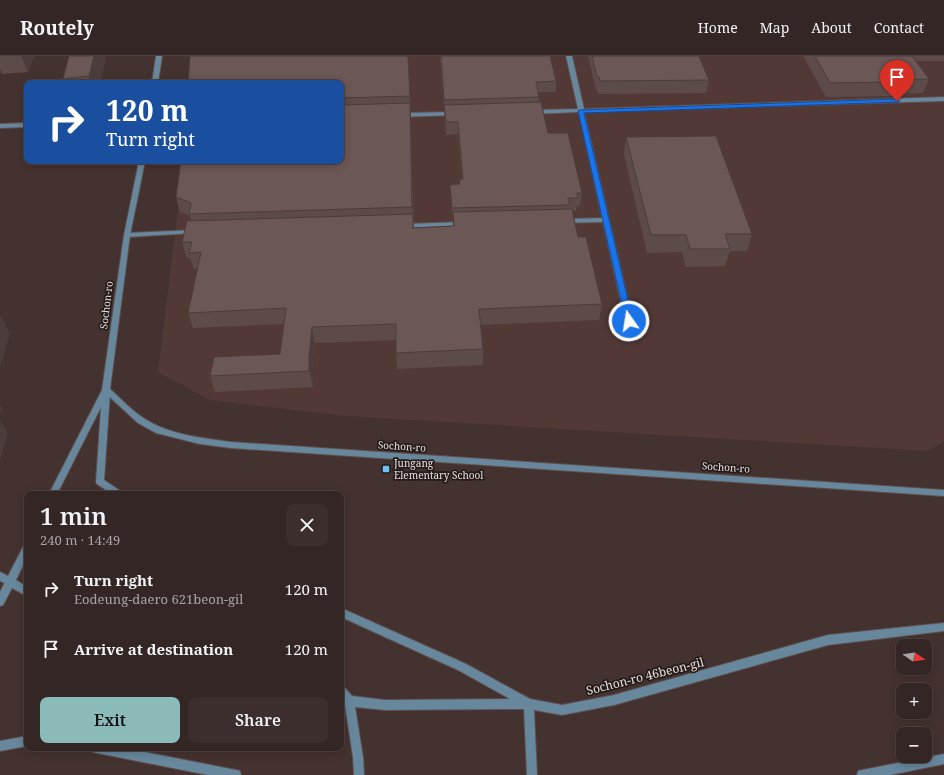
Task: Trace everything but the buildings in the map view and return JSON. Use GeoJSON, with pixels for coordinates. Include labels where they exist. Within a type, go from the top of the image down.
{"type":"FeatureCollection","features":[{"type":"Feature","properties":{"kind":"street"},"geometry":{"type":"LineString","coordinates":[[156,80],[160,56]]}},
{"type":"Feature","properties":{"kind":"street"},"geometry":{"type":"LineString","coordinates":[[569,56],[629,321]]}},
{"type":"Feature","properties":{"kind":"street"},"geometry":{"type":"LineString","coordinates":[[525,112],[944,99]]}},
{"type":"Feature","properties":{"kind":"street"},"geometry":{"type":"LineString","coordinates":[[397,115],[461,114]]}},
{"type":"Feature","properties":{"kind":"street"},"geometry":{"type":"LineString","coordinates":[[0,126],[24,126]]}},
{"type":"Feature","properties":{"kind":"street","name":"Sochon-ro"},"geometry":{"type":"LineString","coordinates":[[141,164],[127,235],[106,390],[141,421],[158,431],[200,441],[231,445],[944,493]]}},
{"type":"Feature","properties":{"kind":"street"},"geometry":{"type":"LineString","coordinates":[[559,221],[606,220]]}},
{"type":"Feature","properties":{"kind":"street"},"geometry":{"type":"LineString","coordinates":[[393,226],[472,224]]}},
{"type":"Feature","properties":{"kind":"street"},"geometry":{"type":"LineString","coordinates":[[127,235],[204,232]]}},
{"type":"Feature","properties":{"kind":"street"},"geometry":{"type":"LineString","coordinates":[[54,491],[106,390]]}},
{"type":"Feature","properties":{"kind":"street"},"geometry":{"type":"LineString","coordinates":[[106,390],[100,482],[114,491]]}},
{"type":"Feature","properties":{"kind":"street"},"geometry":{"type":"LineString","coordinates":[[0,602],[24,554]]}},
{"type":"Feature","properties":{"kind":"street"},"geometry":{"type":"LineString","coordinates":[[0,576],[24,590]]}},
{"type":"Feature","properties":{"kind":"street"},"geometry":{"type":"LineString","coordinates":[[344,613],[462,667],[529,704],[532,775]]}},
{"type":"Feature","properties":{"kind":"street","name":"Sochon-ro 46beon-gil"},"geometry":{"type":"LineString","coordinates":[[345,700],[385,705],[529,704],[562,710],[614,700],[828,640],[944,627]]}},
{"type":"Feature","properties":{"kind":"street"},"geometry":{"type":"LineString","coordinates":[[345,700],[358,757],[359,775]]}},
{"type":"Feature","properties":{"kind":"street"},"geometry":{"type":"LineString","coordinates":[[0,746],[24,742]]}},
{"type":"Feature","properties":{"kind":"street"},"geometry":{"type":"LineString","coordinates":[[112,751],[236,775]]}},
{"type":"Feature","properties":{"kind":"street"},"geometry":{"type":"LineString","coordinates":[[862,775],[944,759]]}},
{"type":"Feature","properties":{"kind":"shaded area"},"geometry":{"type":"Polygon","coordinates":[[[197,56],[944,56],[944,441],[928,451],[346,416],[210,400],[158,372],[184,164],[344,164],[344,80],[325,80],[197,56]]]}},
{"type":"Feature","properties":{"kind":"place","name":"Jungang Elementary School"},"geometry":{"type":"Point","coordinates":[386,469]}},
{"type":"Feature","properties":{"kind":"route"},"geometry":{"type":"LineString","coordinates":[[629,321],[581,111],[897,101]]}}]}
